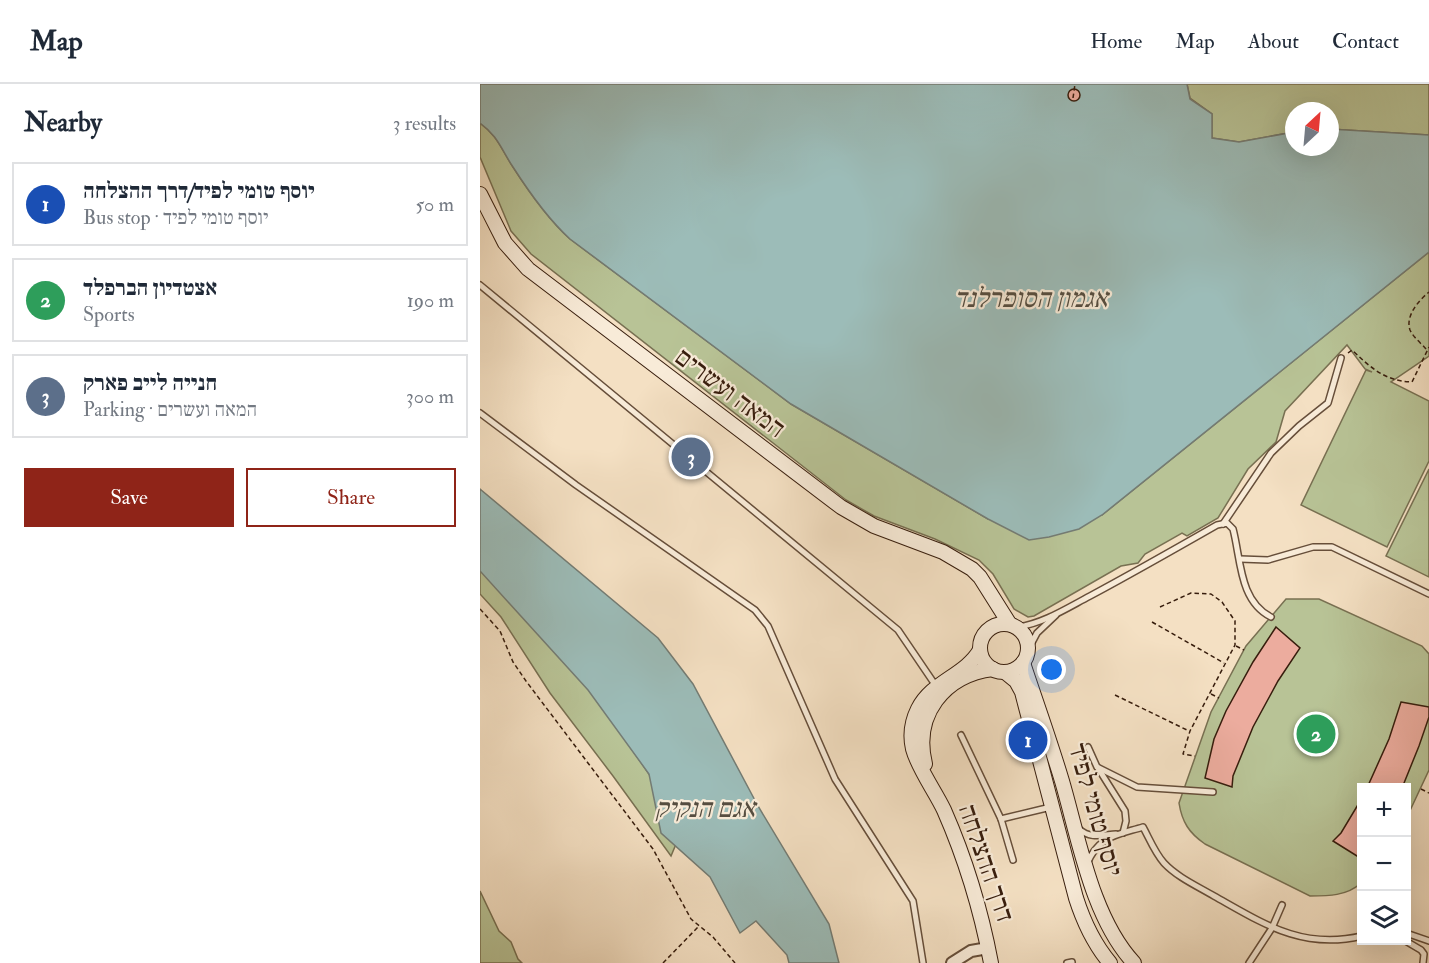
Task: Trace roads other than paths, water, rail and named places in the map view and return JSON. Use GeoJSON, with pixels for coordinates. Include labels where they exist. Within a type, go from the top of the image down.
{"type":"FeatureCollection","features":[{"type":"Feature","properties":{"kind":"street","name":"המאה ועשרים"},"geometry":{"type":"LineString","coordinates":[[480,194],[505,243],[528,269],[841,507],[874,526],[943,552],[959,561],[980,577],[1013,625]]}},
{"type":"Feature","properties":{"kind":"street"},"geometry":{"type":"LineString","coordinates":[[987,587],[992,616],[988,629]]}},
{"type":"Feature","properties":{"kind":"street"},"geometry":{"type":"LineString","coordinates":[[994,625],[1013,625],[1024,633],[1029,648],[1023,663],[1015,670],[999,671],[984,662],[980,650],[983,635],[994,625]]}},
{"type":"Feature","properties":{"kind":"street","name":"דרך ההצלחה"},"geometry":{"type":"LineString","coordinates":[[930,781],[916,761],[911,738],[915,717],[928,694],[972,662],[980,650]]}},
{"type":"Feature","properties":{"kind":"street","name":"יוסף טומי לפיד"},"geometry":{"type":"LineString","coordinates":[[1023,663],[1054,752],[1103,918],[1120,947],[1134,963]]}},
{"type":"Feature","properties":{"kind":"street","name":"דרך ההצלחה"},"geometry":{"type":"LineString","coordinates":[[991,963],[980,908],[958,842],[930,781],[922,737],[928,713],[935,701],[954,684],[966,677],[999,671]]}},
{"type":"Feature","properties":{"kind":"street","name":"יוסף טומי לפיד"},"geometry":{"type":"LineString","coordinates":[[999,671],[1016,681],[1022,692],[1084,924],[1110,963]]}},
{"type":"Feature","properties":{"kind":"street"},"geometry":{"type":"LineString","coordinates":[[952,963],[972,951],[988,948]]}},
{"type":"Feature","properties":{"kind":"lane"},"geometry":{"type":"LineString","coordinates":[[480,285],[898,630],[936,686]]}},
{"type":"Feature","properties":{"kind":"lane"},"geometry":{"type":"LineString","coordinates":[[1013,625],[1030,625],[1059,612],[1223,524],[1271,453],[1299,426],[1328,403],[1341,358]]}},
{"type":"Feature","properties":{"kind":"lane"},"geometry":{"type":"LineString","coordinates":[[480,413],[576,485],[755,610],[762,618],[768,626],[835,779],[912,901],[923,963]]}},
{"type":"Feature","properties":{"kind":"lane"},"geometry":{"type":"LineString","coordinates":[[1223,524],[1230,525],[1233,529],[1245,585],[1251,600],[1261,612],[1271,617]]}},
{"type":"Feature","properties":{"kind":"lane"},"geometry":{"type":"LineString","coordinates":[[1240,559],[1268,560],[1313,547],[1332,547],[1429,594]]}},
{"type":"Feature","properties":{"kind":"lane"},"geometry":{"type":"LineString","coordinates":[[1029,648],[1037,633],[1059,612]]}},
{"type":"Feature","properties":{"kind":"lane"},"geometry":{"type":"LineString","coordinates":[[961,735],[1001,819],[1013,860]]}},
{"type":"Feature","properties":{"kind":"lane"},"geometry":{"type":"LineString","coordinates":[[1088,747],[1097,767],[1125,811],[1126,821],[1123,833]]}},
{"type":"Feature","properties":{"kind":"lane"},"geometry":{"type":"LineString","coordinates":[[1097,767],[1137,788],[1212,792]]}},
{"type":"Feature","properties":{"kind":"lane"},"geometry":{"type":"LineString","coordinates":[[1001,819],[1053,807]]}},
{"type":"Feature","properties":{"kind":"lane"},"geometry":{"type":"LineString","coordinates":[[1075,825],[1084,833],[1093,836],[1123,833]]}},
{"type":"Feature","properties":{"kind":"lane"},"geometry":{"type":"LineString","coordinates":[[1086,866],[1094,847],[1103,841],[1143,827],[1161,861],[1176,874],[1272,928],[1303,937],[1326,940],[1357,937]]}},
{"type":"Feature","properties":{"kind":"lane"},"geometry":{"type":"LineString","coordinates":[[1249,963],[1272,928],[1282,905]]}},
{"type":"Feature","properties":{"kind":"lane"},"geometry":{"type":"LineString","coordinates":[[1411,934],[1429,941]]}},
{"type":"Feature","properties":{"kind":"lane"},"geometry":{"type":"LineString","coordinates":[[1411,944],[1424,954],[1423,963]]}},
{"type":"Feature","properties":{"kind":"water","name":"אגמון הסופרלנד"},"geometry":{"type":"Polygon","coordinates":[[[480,84],[1187,84],[1190,99],[1212,114],[1212,138],[1239,142],[1285,134],[1285,156],[1339,156],[1339,130],[1429,135],[1429,252],[1102,515],[1079,529],[1029,540],[988,519],[791,404],[570,239],[539,205],[495,138],[480,123],[480,84]]]}},
{"type":"Feature","properties":{"kind":"water","name":"אגם הנקיק"},"geometry":{"type":"Polygon","coordinates":[[[480,489],[658,638],[693,684],[758,806],[829,924],[839,963],[789,963],[787,955],[756,921],[740,933],[710,877],[661,833],[649,774],[588,690],[480,571],[480,489]]]}},
{"type":"Feature","properties":{"kind":"place","name":"חנייה לייב פארק"},"geometry":{"type":"Point","coordinates":[691,457]}},
{"type":"Feature","properties":{"kind":"place","name":"אצטדיון הברפלד"},"geometry":{"type":"Point","coordinates":[1316,734]}},
{"type":"Feature","properties":{"kind":"place","name":"יוסף טומי לפיד/דרך ההצלחה"},"geometry":{"type":"Point","coordinates":[1028,740]}}]}
